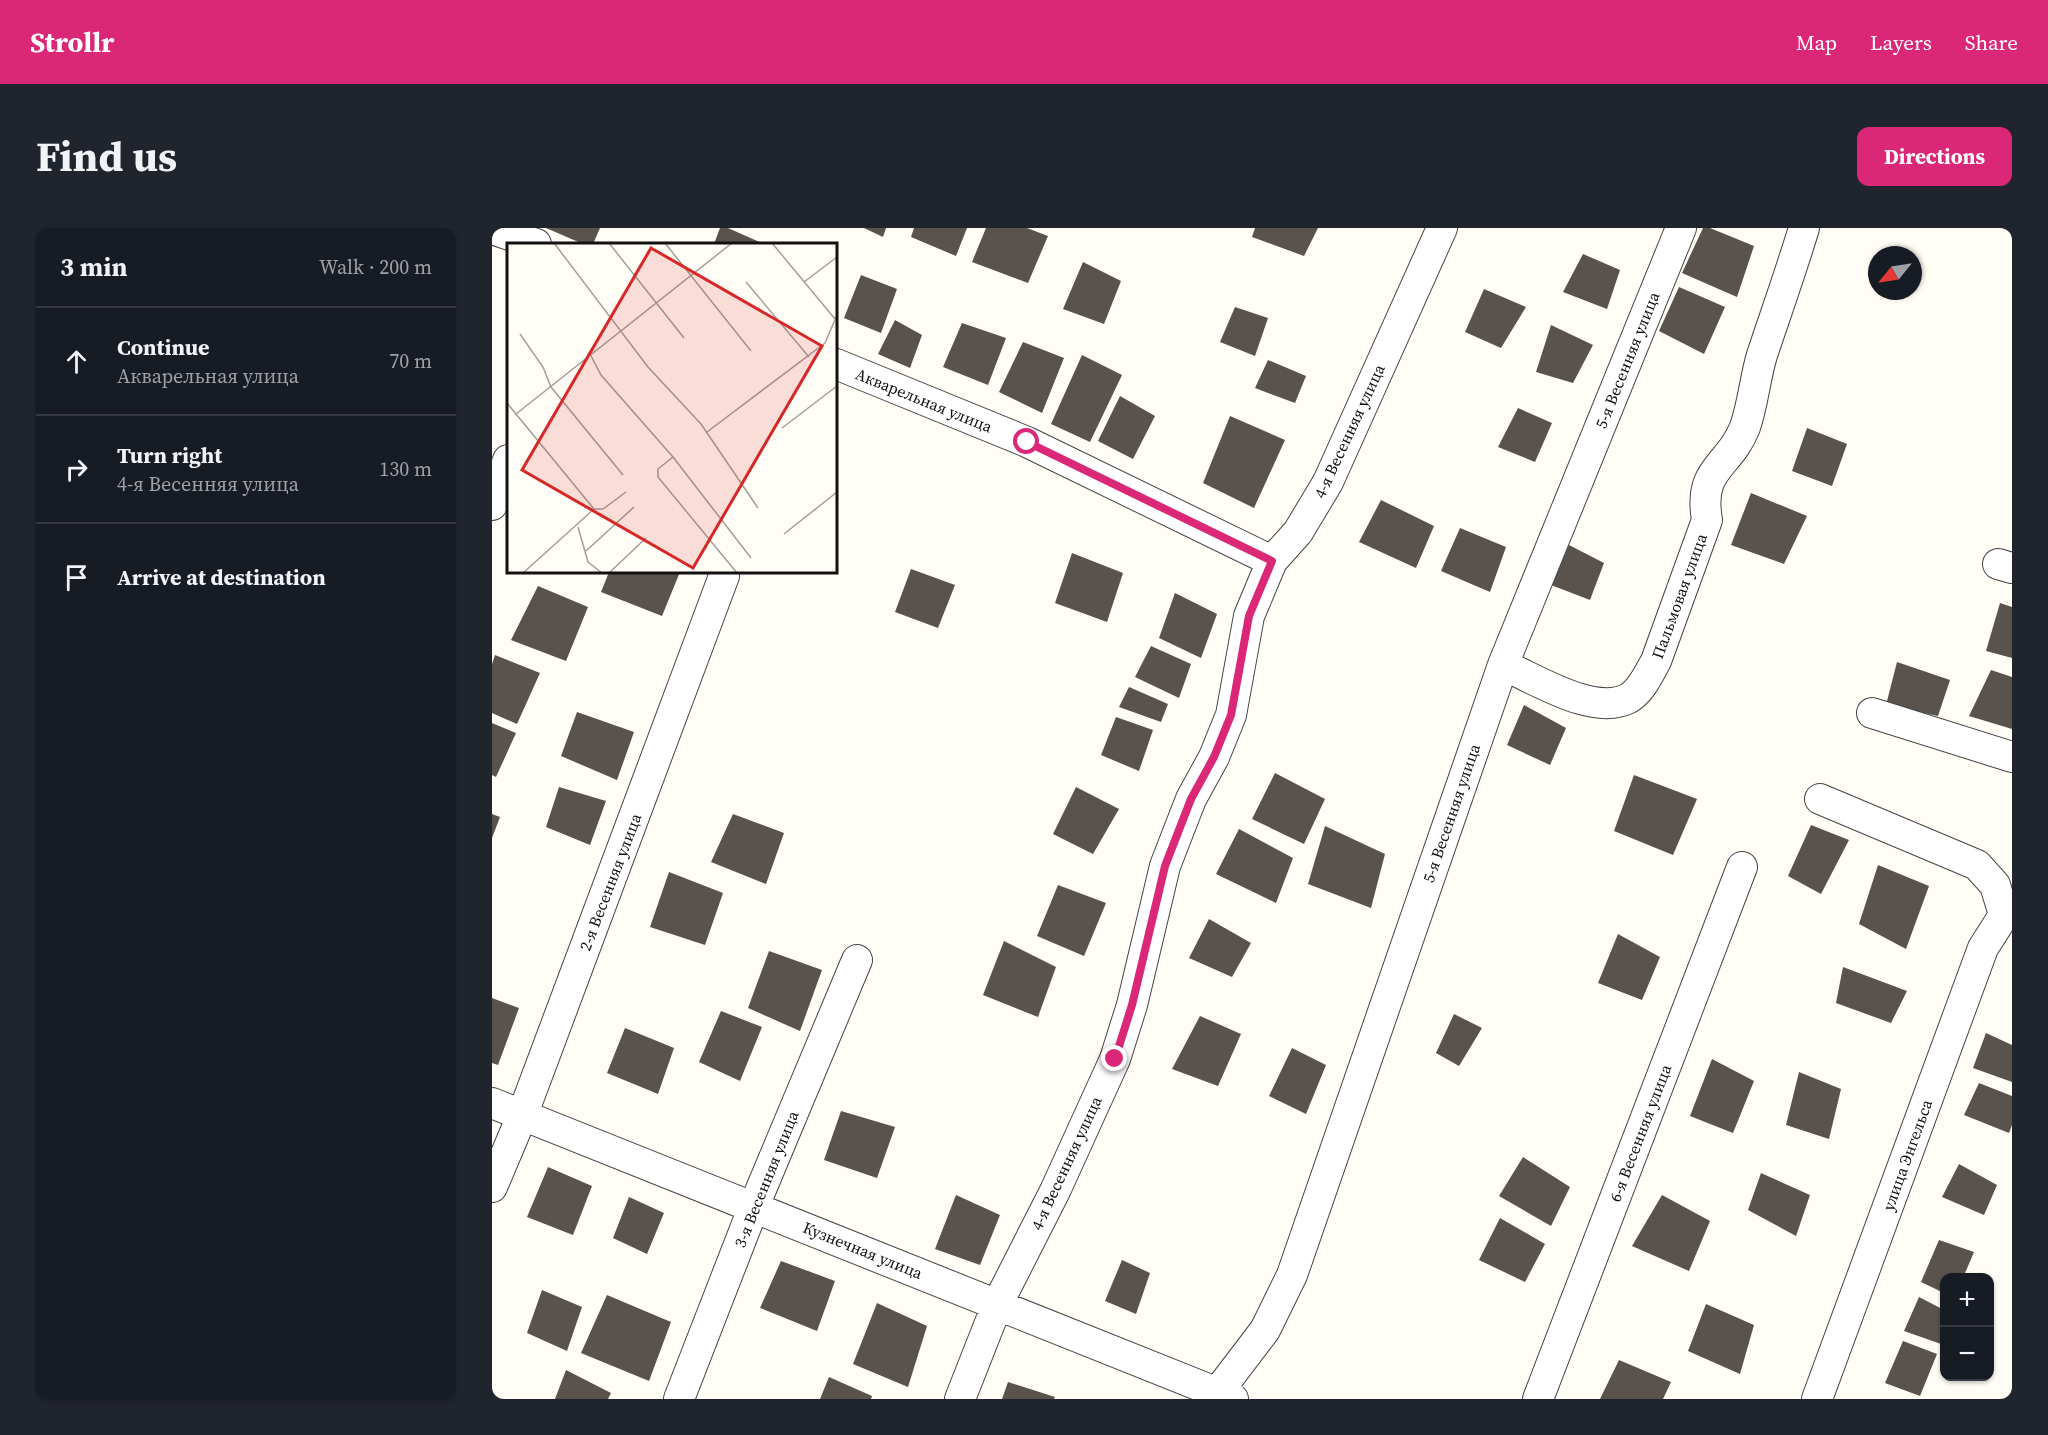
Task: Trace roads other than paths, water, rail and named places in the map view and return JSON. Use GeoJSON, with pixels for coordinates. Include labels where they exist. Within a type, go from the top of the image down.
{"type":"FeatureCollection","features":[{"type":"Feature","properties":{"kind":"street","name":"4-я Весенняя улица"},"geometry":{"type":"LineString","coordinates":[[960,1399],[997,1305],[1055,1191],[1115,1059],[1132,1005],[1165,866],[1191,799],[1214,757],[1231,715],[1249,616],[1272,561],[1298,532],[1328,482],[1442,228]]}},
{"type":"Feature","properties":{"kind":"street","name":"5-я Весенняя улица"},"geometry":{"type":"LineString","coordinates":[[1225,1396],[1265,1330],[1292,1275],[1503,665],[1681,228]]}},
{"type":"Feature","properties":{"kind":"street","name":"Пальмовая улица"},"geometry":{"type":"LineString","coordinates":[[1503,665],[1585,701],[1605,705],[1629,698],[1646,680],[1656,661],[1707,520],[1703,499],[1709,480],[1732,449],[1744,427],[1762,355],[1804,228]]}},
{"type":"Feature","properties":{"kind":"street"},"geometry":{"type":"LineString","coordinates":[[492,229],[533,243]]}},
{"type":"Feature","properties":{"kind":"street","name":"Акварельная улица"},"geometry":{"type":"LineString","coordinates":[[837,364],[1027,442],[1272,561]]}},
{"type":"Feature","properties":{"kind":"street"},"geometry":{"type":"LineString","coordinates":[[492,505],[507,463]]}},
{"type":"Feature","properties":{"kind":"street","name":"2-я Весенняя улица"},"geometry":{"type":"LineString","coordinates":[[492,1187],[522,1116],[724,576]]}},
{"type":"Feature","properties":{"kind":"street"},"geometry":{"type":"LineString","coordinates":[[1872,713],[2012,757]]}},
{"type":"Feature","properties":{"kind":"street"},"geometry":{"type":"LineString","coordinates":[[1820,799],[1977,865],[1995,885],[2008,914]]}},
{"type":"Feature","properties":{"kind":"street","name":"6-я Весенняя улица"},"geometry":{"type":"LineString","coordinates":[[1538,1399],[1742,867]]}},
{"type":"Feature","properties":{"kind":"street","name":"улица Энгельса"},"geometry":{"type":"LineString","coordinates":[[1817,1399],[1983,948],[2008,914]]}},
{"type":"Feature","properties":{"kind":"street","name":"3-я Весенняя улица"},"geometry":{"type":"LineString","coordinates":[[679,1399],[754,1206],[857,960]]}},
{"type":"Feature","properties":{"kind":"street","name":"Кузнечная улица"},"geometry":{"type":"LineString","coordinates":[[492,1103],[1225,1396]]}}]}
